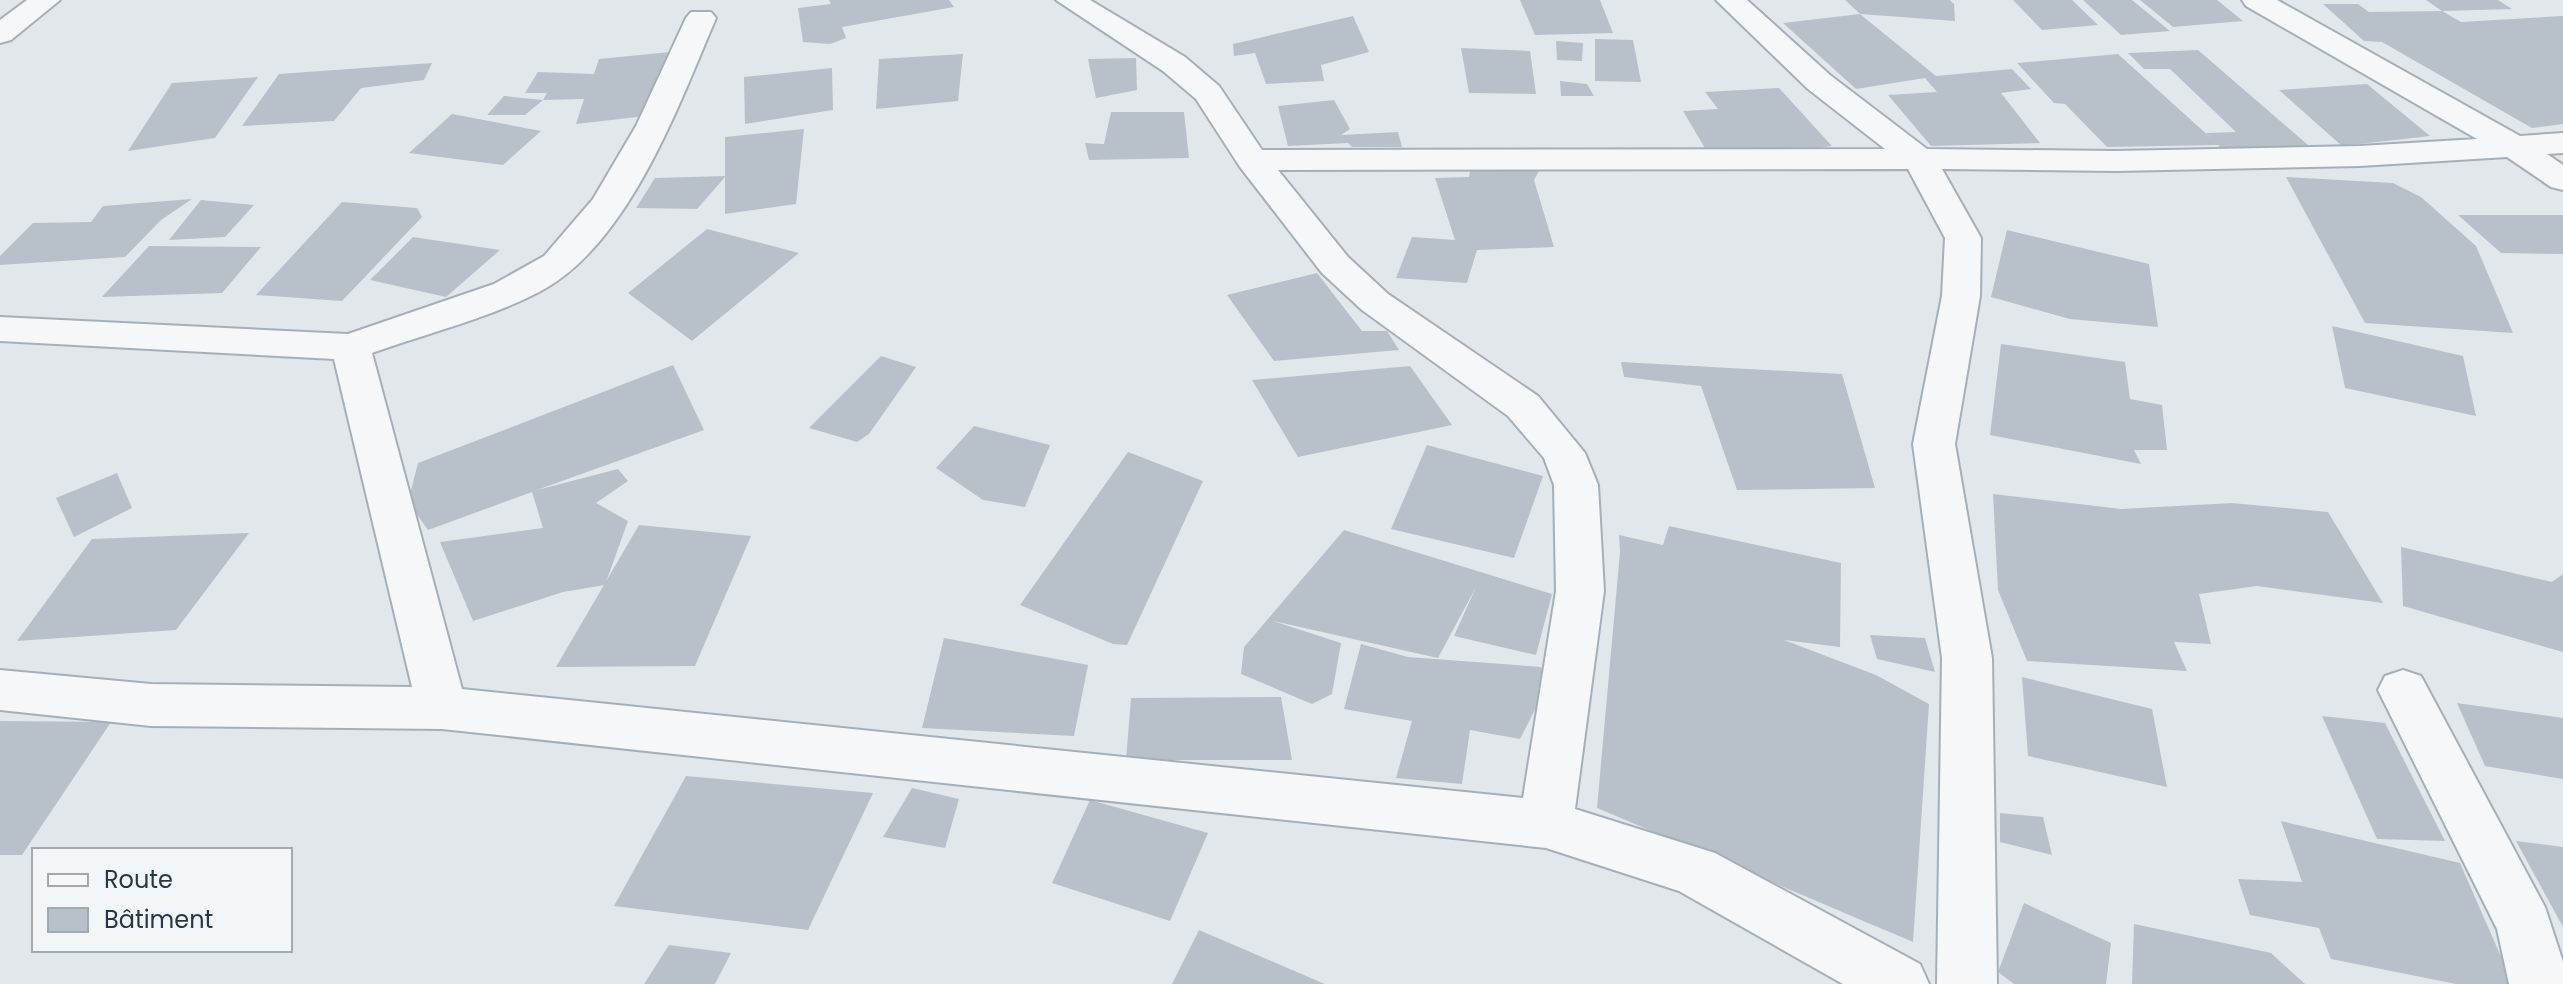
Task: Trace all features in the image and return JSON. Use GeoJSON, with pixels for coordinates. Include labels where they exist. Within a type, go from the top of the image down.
{"type":"FeatureCollection","features":[{"type":"Feature","properties":{"kind":"street"},"geometry":{"type":"LineString","coordinates":[[0,34],[46,0]]}},
{"type":"Feature","properties":{"kind":"street"},"geometry":{"type":"LineString","coordinates":[[1070,0],[1174,64],[1208,93],[1298,222],[1375,302],[1523,406],[1564,453],[1576,485],[1580,591],[1571,671],[1546,824]]}},
{"type":"Feature","properties":{"kind":"street"},"geometry":{"type":"LineString","coordinates":[[1730,0],[1819,82],[1919,159],[1963,238],[1961,296],[1934,444],[1967,658],[1967,984]]}},
{"type":"Feature","properties":{"kind":"street"},"geometry":{"type":"LineString","coordinates":[[2256,0],[2512,145],[2563,180]]}},
{"type":"Feature","properties":{"kind":"street"},"geometry":{"type":"LineString","coordinates":[[0,329],[351,347],[529,282],[562,259],[588,229],[646,140],[701,18]]}},
{"type":"Feature","properties":{"kind":"street"},"geometry":{"type":"LineString","coordinates":[[1252,160],[2116,161],[2345,157],[2563,143]]}},
{"type":"Feature","properties":{"kind":"street"},"geometry":{"type":"LineString","coordinates":[[351,347],[442,708]]}},
{"type":"Feature","properties":{"kind":"street"},"geometry":{"type":"LineString","coordinates":[[0,690],[151,705],[442,708],[1546,824],[1695,871],[1899,984]]}},
{"type":"Feature","properties":{"kind":"street"},"geometry":{"type":"LineString","coordinates":[[2403,690],[2525,926],[2539,984]]}},
{"type":"Feature","properties":{"kind":"building"},"geometry":{"type":"Polygon","coordinates":[[[829,0],[949,0],[954,7],[842,27],[846,38],[830,44],[803,42],[798,8],[831,4],[829,0]]]}},
{"type":"Feature","properties":{"kind":"building"},"geometry":{"type":"Polygon","coordinates":[[[1520,0],[1600,0],[1613,33],[1535,35],[1520,0]]]}},
{"type":"Feature","properties":{"kind":"building"},"geometry":{"type":"Polygon","coordinates":[[[1845,0],[1950,0],[1954,4],[1955,21],[1860,14],[1845,0]]]}},
{"type":"Feature","properties":{"kind":"building"},"geometry":{"type":"Polygon","coordinates":[[[2013,0],[2072,0],[2098,25],[2042,30],[2013,0]]]}},
{"type":"Feature","properties":{"kind":"building"},"geometry":{"type":"Polygon","coordinates":[[[2083,0],[2132,0],[2170,31],[2121,35],[2083,0]]]}},
{"type":"Feature","properties":{"kind":"building"},"geometry":{"type":"Polygon","coordinates":[[[2140,0],[2217,0],[2243,21],[2173,27],[2140,0]]]}},
{"type":"Feature","properties":{"kind":"building"},"geometry":{"type":"Polygon","coordinates":[[[2426,0],[2498,0],[2512,9],[2442,11],[2426,0]]]}},
{"type":"Feature","properties":{"kind":"building"},"geometry":{"type":"Polygon","coordinates":[[[2323,4],[2358,4],[2369,12],[2442,11],[2461,22],[2563,16],[2563,124],[2532,128],[2382,42],[2364,41],[2323,4]]]}},
{"type":"Feature","properties":{"kind":"building"},"geometry":{"type":"Polygon","coordinates":[[[1860,14],[1936,76],[2012,69],[2031,89],[2001,93],[2040,143],[1931,146],[1888,95],[1937,92],[1925,78],[1856,89],[1783,23],[1860,14]]]}},
{"type":"Feature","properties":{"kind":"building"},"geometry":{"type":"Polygon","coordinates":[[[1353,16],[1369,52],[1321,65],[1324,81],[1266,84],[1255,53],[1234,56],[1233,44],[1353,16]]]}},
{"type":"Feature","properties":{"kind":"building"},"geometry":{"type":"Polygon","coordinates":[[[1595,39],[1633,40],[1641,82],[1595,81],[1595,39]]]}},
{"type":"Feature","properties":{"kind":"building"},"geometry":{"type":"Polygon","coordinates":[[[1556,41],[1583,43],[1582,61],[1557,60],[1556,41]]]}},
{"type":"Feature","properties":{"kind":"building"},"geometry":{"type":"Polygon","coordinates":[[[1461,48],[1530,51],[1536,94],[1469,93],[1461,48]]]}},
{"type":"Feature","properties":{"kind":"building"},"geometry":{"type":"Polygon","coordinates":[[[2198,50],[2308,145],[2226,153],[2218,145],[2107,147],[2065,104],[2054,103],[2017,63],[2118,54],[2212,139],[2206,133],[2236,132],[2170,69],[2144,69],[2128,53],[2198,50]]]}},
{"type":"Feature","properties":{"kind":"building"},"geometry":{"type":"Polygon","coordinates":[[[670,52],[646,116],[576,124],[584,99],[543,100],[547,93],[525,93],[538,72],[594,74],[599,59],[670,52]]]}},
{"type":"Feature","properties":{"kind":"building"},"geometry":{"type":"Polygon","coordinates":[[[963,54],[958,101],[876,109],[879,59],[963,54]]]}},
{"type":"Feature","properties":{"kind":"building"},"geometry":{"type":"Polygon","coordinates":[[[1136,58],[1137,90],[1096,98],[1088,59],[1136,58]]]}},
{"type":"Feature","properties":{"kind":"building"},"geometry":{"type":"Polygon","coordinates":[[[432,63],[424,80],[361,88],[334,121],[242,126],[279,74],[432,63]]]}},
{"type":"Feature","properties":{"kind":"building"},"geometry":{"type":"Polygon","coordinates":[[[832,68],[833,110],[745,124],[744,77],[832,68]]]}},
{"type":"Feature","properties":{"kind":"building"},"geometry":{"type":"Polygon","coordinates":[[[258,77],[215,138],[128,151],[172,83],[258,77]]]}},
{"type":"Feature","properties":{"kind":"building"},"geometry":{"type":"Polygon","coordinates":[[[1560,81],[1587,84],[1594,96],[1561,96],[1560,81]]]}},
{"type":"Feature","properties":{"kind":"building"},"geometry":{"type":"Polygon","coordinates":[[[2367,84],[2430,136],[2342,146],[2279,90],[2367,84]]]}},
{"type":"Feature","properties":{"kind":"building"},"geometry":{"type":"Polygon","coordinates":[[[1779,88],[1832,146],[1712,160],[1683,111],[1718,109],[1705,92],[1779,88]]]}},
{"type":"Feature","properties":{"kind":"building"},"geometry":{"type":"Polygon","coordinates":[[[504,96],[543,100],[525,115],[487,115],[504,96]]]}},
{"type":"Feature","properties":{"kind":"building"},"geometry":{"type":"Polygon","coordinates":[[[1334,100],[1350,129],[1341,135],[1398,132],[1402,147],[1352,147],[1348,143],[1288,146],[1278,106],[1334,100]]]}},
{"type":"Feature","properties":{"kind":"building"},"geometry":{"type":"Polygon","coordinates":[[[1111,112],[1184,112],[1189,158],[1089,160],[1085,143],[1104,144],[1111,112]]]}},
{"type":"Feature","properties":{"kind":"building"},"geometry":{"type":"Polygon","coordinates":[[[452,114],[541,131],[503,165],[409,153],[452,114]]]}},
{"type":"Feature","properties":{"kind":"building"},"geometry":{"type":"Polygon","coordinates":[[[804,129],[796,204],[725,214],[725,137],[804,129]]]}},
{"type":"Feature","properties":{"kind":"building"},"geometry":{"type":"Polygon","coordinates":[[[1543,164],[1534,180],[1554,247],[1477,250],[1467,283],[1396,278],[1412,237],[1455,240],[1435,178],[1469,177],[1471,166],[1543,164]]]}},
{"type":"Feature","properties":{"kind":"building"},"geometry":{"type":"Polygon","coordinates":[[[726,176],[697,209],[636,208],[655,178],[726,176]]]}},
{"type":"Feature","properties":{"kind":"building"},"geometry":{"type":"Polygon","coordinates":[[[2286,177],[2393,183],[2421,197],[2476,246],[2513,333],[2365,323],[2286,177]]]}},
{"type":"Feature","properties":{"kind":"building"},"geometry":{"type":"Polygon","coordinates":[[[192,199],[161,220],[125,257],[0,265],[0,256],[33,223],[91,222],[103,206],[192,199]]]}},
{"type":"Feature","properties":{"kind":"building"},"geometry":{"type":"Polygon","coordinates":[[[201,200],[254,205],[225,237],[169,240],[201,200]]]}},
{"type":"Feature","properties":{"kind":"building"},"geometry":{"type":"Polygon","coordinates":[[[342,202],[417,208],[422,217],[342,301],[256,295],[342,202]]]}},
{"type":"Feature","properties":{"kind":"building"},"geometry":{"type":"Polygon","coordinates":[[[2458,215],[2563,215],[2563,254],[2501,253],[2458,215]]]}},
{"type":"Feature","properties":{"kind":"building"},"geometry":{"type":"Polygon","coordinates":[[[707,229],[799,253],[692,341],[628,293],[707,229]]]}},
{"type":"Feature","properties":{"kind":"building"},"geometry":{"type":"Polygon","coordinates":[[[2007,230],[2149,264],[2158,327],[2070,319],[1991,297],[2007,230]]]}},
{"type":"Feature","properties":{"kind":"building"},"geometry":{"type":"Polygon","coordinates":[[[413,237],[500,250],[446,297],[370,280],[413,237]]]}},
{"type":"Feature","properties":{"kind":"building"},"geometry":{"type":"Polygon","coordinates":[[[149,246],[261,247],[222,293],[102,297],[149,246]]]}},
{"type":"Feature","properties":{"kind":"building"},"geometry":{"type":"Polygon","coordinates":[[[1317,273],[1362,331],[1387,331],[1399,350],[1274,361],[1227,295],[1317,273]]]}},
{"type":"Feature","properties":{"kind":"building"},"geometry":{"type":"Polygon","coordinates":[[[2332,326],[2463,356],[2476,416],[2345,388],[2332,326]]]}},
{"type":"Feature","properties":{"kind":"building"},"geometry":{"type":"Polygon","coordinates":[[[2001,344],[2125,362],[2130,399],[2162,405],[2167,450],[2134,450],[2141,464],[1990,435],[2001,344]]]}},
{"type":"Feature","properties":{"kind":"building"},"geometry":{"type":"Polygon","coordinates":[[[881,356],[916,367],[869,434],[857,442],[809,428],[881,356]]]}},
{"type":"Feature","properties":{"kind":"building"},"geometry":{"type":"Polygon","coordinates":[[[1621,362],[1842,374],[1875,488],[1737,490],[1701,386],[1624,377],[1621,362]]]}},
{"type":"Feature","properties":{"kind":"building"},"geometry":{"type":"Polygon","coordinates":[[[673,365],[704,430],[537,490],[618,469],[628,481],[596,503],[628,521],[605,585],[563,592],[473,621],[440,542],[543,528],[532,492],[428,530],[408,502],[418,463],[673,365]]]}},
{"type":"Feature","properties":{"kind":"building"},"geometry":{"type":"Polygon","coordinates":[[[1410,366],[1452,425],[1298,457],[1252,380],[1410,366]]]}},
{"type":"Feature","properties":{"kind":"building"},"geometry":{"type":"Polygon","coordinates":[[[974,426],[1050,445],[1025,507],[983,500],[936,468],[974,426]]]}},
{"type":"Feature","properties":{"kind":"building"},"geometry":{"type":"Polygon","coordinates":[[[1427,445],[1543,476],[1514,558],[1391,529],[1427,445]]]}},
{"type":"Feature","properties":{"kind":"building"},"geometry":{"type":"Polygon","coordinates":[[[1128,452],[1203,481],[1127,645],[1113,644],[1020,605],[1128,452]]]}},
{"type":"Feature","properties":{"kind":"building"},"geometry":{"type":"Polygon","coordinates":[[[117,473],[132,508],[74,537],[56,498],[117,473]]]}},
{"type":"Feature","properties":{"kind":"building"},"geometry":{"type":"Polygon","coordinates":[[[1993,494],[2121,509],[2232,503],[2328,512],[2383,603],[2257,586],[2199,594],[2211,644],[2174,642],[2187,671],[2027,661],[1998,590],[1993,494]]]}},
{"type":"Feature","properties":{"kind":"building"},"geometry":{"type":"Polygon","coordinates":[[[639,525],[751,536],[695,666],[556,667],[639,525]]]}},
{"type":"Feature","properties":{"kind":"building"},"geometry":{"type":"Polygon","coordinates":[[[1669,526],[1841,563],[1840,647],[1784,640],[1876,675],[1929,704],[1913,942],[1597,808],[1619,535],[1663,545],[1669,526]]]}},
{"type":"Feature","properties":{"kind":"building"},"geometry":{"type":"Polygon","coordinates":[[[1344,530],[1552,594],[1536,655],[1454,636],[1476,587],[1438,658],[1273,621],[1341,643],[1332,694],[1312,704],[1241,674],[1244,647],[1344,530]]]}},
{"type":"Feature","properties":{"kind":"building"},"geometry":{"type":"Polygon","coordinates":[[[249,533],[176,630],[17,641],[92,539],[249,533]]]}},
{"type":"Feature","properties":{"kind":"building"},"geometry":{"type":"Polygon","coordinates":[[[2401,547],[2552,582],[2563,574],[2563,652],[2403,606],[2401,547]]]}},
{"type":"Feature","properties":{"kind":"building"},"geometry":{"type":"Polygon","coordinates":[[[1870,635],[1925,638],[1935,672],[1877,659],[1870,635]]]}},
{"type":"Feature","properties":{"kind":"building"},"geometry":{"type":"Polygon","coordinates":[[[944,638],[1088,665],[1074,736],[922,728],[944,638]]]}},
{"type":"Feature","properties":{"kind":"building"},"geometry":{"type":"Polygon","coordinates":[[[1361,644],[1408,657],[1541,667],[1548,684],[1520,739],[1470,730],[1462,784],[1396,778],[1412,721],[1344,709],[1361,644]]]}},
{"type":"Feature","properties":{"kind":"building"},"geometry":{"type":"Polygon","coordinates":[[[2022,677],[2152,709],[2167,787],[2028,756],[2022,677]]]}},
{"type":"Feature","properties":{"kind":"building"},"geometry":{"type":"Polygon","coordinates":[[[1281,697],[1292,760],[1126,760],[1131,698],[1281,697]]]}},
{"type":"Feature","properties":{"kind":"building"},"geometry":{"type":"Polygon","coordinates":[[[2457,703],[2563,718],[2563,779],[2485,766],[2457,703]]]}},
{"type":"Feature","properties":{"kind":"building"},"geometry":{"type":"Polygon","coordinates":[[[2322,716],[2385,723],[2445,841],[2377,839],[2322,716]]]}},
{"type":"Feature","properties":{"kind":"building"},"geometry":{"type":"Polygon","coordinates":[[[0,721],[111,722],[22,855],[0,855],[0,721]]]}},
{"type":"Feature","properties":{"kind":"building"},"geometry":{"type":"Polygon","coordinates":[[[686,776],[873,793],[808,930],[614,906],[686,776]]]}},
{"type":"Feature","properties":{"kind":"building"},"geometry":{"type":"Polygon","coordinates":[[[912,788],[959,799],[945,848],[883,837],[912,788]]]}},
{"type":"Feature","properties":{"kind":"building"},"geometry":{"type":"Polygon","coordinates":[[[1090,800],[1208,833],[1170,921],[1052,883],[1090,800]]]}},
{"type":"Feature","properties":{"kind":"building"},"geometry":{"type":"Polygon","coordinates":[[[2000,813],[2043,817],[2052,855],[2000,842],[2000,813]]]}},
{"type":"Feature","properties":{"kind":"building"},"geometry":{"type":"Polygon","coordinates":[[[2281,821],[2460,863],[2513,984],[2456,984],[2331,959],[2319,928],[2250,915],[2238,879],[2302,882],[2281,821]]]}},
{"type":"Feature","properties":{"kind":"building"},"geometry":{"type":"Polygon","coordinates":[[[2516,841],[2563,847],[2563,927],[2516,841]]]}},
{"type":"Feature","properties":{"kind":"building"},"geometry":{"type":"Polygon","coordinates":[[[2024,903],[2111,943],[2106,984],[2014,984],[1998,972],[2024,903]]]}},
{"type":"Feature","properties":{"kind":"building"},"geometry":{"type":"Polygon","coordinates":[[[2134,924],[2271,953],[2305,984],[2132,984],[2134,924]]]}},
{"type":"Feature","properties":{"kind":"building"},"geometry":{"type":"Polygon","coordinates":[[[1199,930],[1325,984],[1172,984],[1199,930]]]}},
{"type":"Feature","properties":{"kind":"building"},"geometry":{"type":"Polygon","coordinates":[[[669,945],[731,953],[715,984],[644,984],[669,945]]]}}]}
